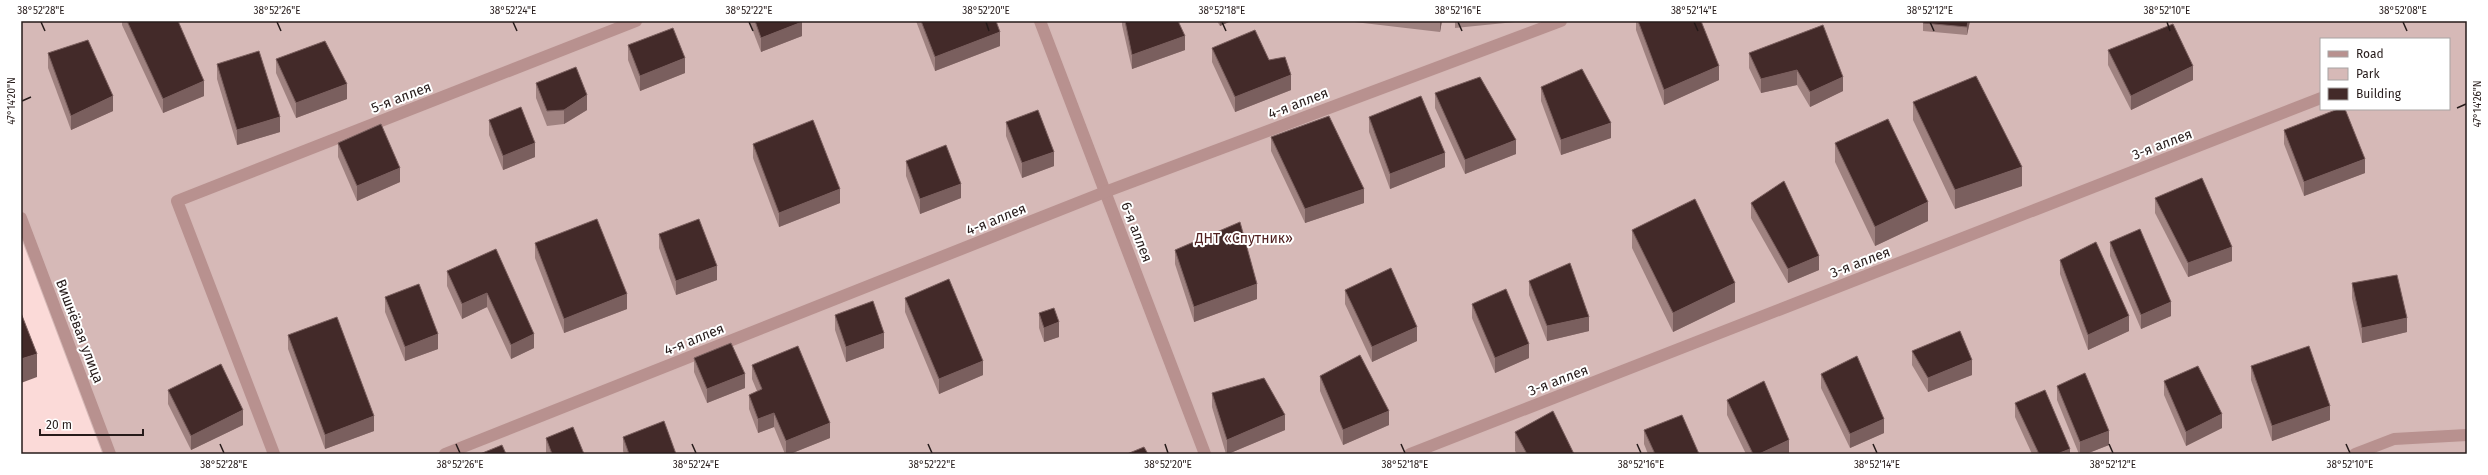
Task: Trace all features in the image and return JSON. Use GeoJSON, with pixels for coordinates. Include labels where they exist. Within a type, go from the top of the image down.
{"type":"FeatureCollection","features":[{"type":"Feature","properties":{"kind":"street","name":"5-я аллея"},"geometry":{"type":"LineString","coordinates":[[274,454],[177,201],[636,21]]}},
{"type":"Feature","properties":{"kind":"street","name":"6-я аллея"},"geometry":{"type":"LineString","coordinates":[[1040,21],[1205,454]]}},
{"type":"Feature","properties":{"kind":"street","name":"4-я аллея"},"geometry":{"type":"LineString","coordinates":[[445,454],[1105,192],[1561,21]]}},
{"type":"Feature","properties":{"kind":"street","name":"3-я аллея"},"geometry":{"type":"LineString","coordinates":[[1410,454],[2320,98]]}},
{"type":"Feature","properties":{"kind":"street","name":"Вишнёвая улица"},"geometry":{"type":"LineString","coordinates":[[21,218],[110,454]]}},
{"type":"Feature","properties":{"kind":"street"},"geometry":{"type":"LineString","coordinates":[[2355,454],[2394,439],[2467,435]]}},
{"type":"Feature","properties":{"kind":"green space","name":"ДНТ «Спутник»"},"geometry":{"type":"Polygon","coordinates":[[[21,21],[2467,21],[2467,454],[114,454],[21,209],[21,21]]]}},
{"type":"Feature","properties":{"kind":"building"},"geometry":{"type":"Polygon","coordinates":[[[127,21],[178,21],[204,81],[163,99],[127,21]]]}},
{"type":"Feature","properties":{"kind":"building"},"geometry":{"type":"Polygon","coordinates":[[[755,21],[802,21],[802,22],[761,38],[755,21]]]}},
{"type":"Feature","properties":{"kind":"building"},"geometry":{"type":"Polygon","coordinates":[[[921,21],[996,21],[1000,32],[935,57],[921,21]]]}},
{"type":"Feature","properties":{"kind":"building"},"geometry":{"type":"Polygon","coordinates":[[[1125,21],[1178,21],[1185,36],[1132,55],[1125,21]]]}},
{"type":"Feature","properties":{"kind":"building"},"geometry":{"type":"Polygon","coordinates":[[[1638,21],[1701,21],[1719,66],[1664,90],[1638,21]]]}},
{"type":"Feature","properties":{"kind":"building"},"geometry":{"type":"Polygon","coordinates":[[[1924,21],[1968,21],[1967,27],[1923,23],[1924,21]]]}},
{"type":"Feature","properties":{"kind":"building"},"geometry":{"type":"Polygon","coordinates":[[[2173,24],[2193,66],[2131,96],[2108,50],[2173,24]]]}},
{"type":"Feature","properties":{"kind":"building"},"geometry":{"type":"Polygon","coordinates":[[[1823,25],[1843,77],[1810,92],[1797,70],[1761,79],[1749,53],[1823,25]]]}},
{"type":"Feature","properties":{"kind":"building"},"geometry":{"type":"Polygon","coordinates":[[[673,28],[685,58],[640,76],[628,45],[673,28]]]}},
{"type":"Feature","properties":{"kind":"building"},"geometry":{"type":"Polygon","coordinates":[[[1255,30],[1269,60],[1285,57],[1291,75],[1235,97],[1212,48],[1255,30]]]}},
{"type":"Feature","properties":{"kind":"building"},"geometry":{"type":"Polygon","coordinates":[[[88,40],[113,96],[71,116],[48,53],[88,40]]]}},
{"type":"Feature","properties":{"kind":"building"},"geometry":{"type":"Polygon","coordinates":[[[325,41],[347,84],[296,103],[276,59],[325,41]]]}},
{"type":"Feature","properties":{"kind":"building"},"geometry":{"type":"Polygon","coordinates":[[[259,51],[280,117],[237,130],[217,64],[259,51]]]}},
{"type":"Feature","properties":{"kind":"building"},"geometry":{"type":"Polygon","coordinates":[[[576,67],[587,95],[564,110],[547,111],[536,83],[576,67]]]}},
{"type":"Feature","properties":{"kind":"building"},"geometry":{"type":"Polygon","coordinates":[[[1582,69],[1611,123],[1561,140],[1541,87],[1582,69]]]}},
{"type":"Feature","properties":{"kind":"building"},"geometry":{"type":"Polygon","coordinates":[[[1976,76],[2022,167],[1955,190],[1913,102],[1976,76]]]}},
{"type":"Feature","properties":{"kind":"building"},"geometry":{"type":"Polygon","coordinates":[[[1480,77],[1516,140],[1465,160],[1435,93],[1480,77]]]}},
{"type":"Feature","properties":{"kind":"building"},"geometry":{"type":"Polygon","coordinates":[[[1421,96],[1445,153],[1390,174],[1369,117],[1421,96]]]}},
{"type":"Feature","properties":{"kind":"building"},"geometry":{"type":"Polygon","coordinates":[[[521,107],[535,143],[503,156],[489,120],[521,107]]]}},
{"type":"Feature","properties":{"kind":"building"},"geometry":{"type":"Polygon","coordinates":[[[1038,110],[1054,152],[1022,163],[1006,122],[1038,110]]]}},
{"type":"Feature","properties":{"kind":"building"},"geometry":{"type":"Polygon","coordinates":[[[2335,110],[2345,110],[2365,159],[2304,182],[2284,130],[2335,110]]]}},
{"type":"Feature","properties":{"kind":"building"},"geometry":{"type":"Polygon","coordinates":[[[1329,116],[1364,189],[1305,209],[1271,137],[1329,116]]]}},
{"type":"Feature","properties":{"kind":"building"},"geometry":{"type":"Polygon","coordinates":[[[1888,119],[1928,202],[1875,227],[1835,143],[1888,119]]]}},
{"type":"Feature","properties":{"kind":"building"},"geometry":{"type":"Polygon","coordinates":[[[813,120],[840,189],[779,213],[753,144],[813,120]]]}},
{"type":"Feature","properties":{"kind":"building"},"geometry":{"type":"Polygon","coordinates":[[[381,124],[400,168],[357,186],[338,143],[381,124]]]}},
{"type":"Feature","properties":{"kind":"building"},"geometry":{"type":"Polygon","coordinates":[[[946,145],[961,184],[920,199],[906,161],[946,145]]]}},
{"type":"Feature","properties":{"kind":"building"},"geometry":{"type":"Polygon","coordinates":[[[2202,178],[2232,247],[2188,263],[2155,198],[2202,178]]]}},
{"type":"Feature","properties":{"kind":"building"},"geometry":{"type":"Polygon","coordinates":[[[1784,181],[1819,256],[1788,269],[1751,203],[1784,181]]]}},
{"type":"Feature","properties":{"kind":"building"},"geometry":{"type":"Polygon","coordinates":[[[1695,199],[1735,283],[1673,313],[1632,230],[1695,199]]]}},
{"type":"Feature","properties":{"kind":"building"},"geometry":{"type":"Polygon","coordinates":[[[597,219],[627,294],[564,319],[535,243],[597,219]]]}},
{"type":"Feature","properties":{"kind":"building"},"geometry":{"type":"Polygon","coordinates":[[[699,219],[717,266],[676,281],[659,234],[699,219]]]}},
{"type":"Feature","properties":{"kind":"building"},"geometry":{"type":"Polygon","coordinates":[[[1240,222],[1257,284],[1194,307],[1175,250],[1240,222]]]}},
{"type":"Feature","properties":{"kind":"building"},"geometry":{"type":"Polygon","coordinates":[[[2140,229],[2171,302],[2141,315],[2110,242],[2140,229]]]}},
{"type":"Feature","properties":{"kind":"building"},"geometry":{"type":"Polygon","coordinates":[[[2096,242],[2129,316],[2088,335],[2060,260],[2096,242]]]}},
{"type":"Feature","properties":{"kind":"building"},"geometry":{"type":"Polygon","coordinates":[[[496,249],[534,334],[511,345],[487,293],[462,304],[447,271],[496,249]]]}},
{"type":"Feature","properties":{"kind":"building"},"geometry":{"type":"Polygon","coordinates":[[[1570,263],[1589,317],[1547,326],[1529,281],[1570,263]]]}},
{"type":"Feature","properties":{"kind":"building"},"geometry":{"type":"Polygon","coordinates":[[[1391,268],[1417,327],[1372,347],[1345,290],[1391,268]]]}},
{"type":"Feature","properties":{"kind":"building"},"geometry":{"type":"Polygon","coordinates":[[[2397,275],[2407,318],[2362,328],[2352,283],[2397,275]]]}},
{"type":"Feature","properties":{"kind":"building"},"geometry":{"type":"Polygon","coordinates":[[[949,279],[983,361],[939,379],[905,298],[949,279]]]}},
{"type":"Feature","properties":{"kind":"building"},"geometry":{"type":"Polygon","coordinates":[[[419,284],[438,334],[405,347],[385,297],[419,284]]]}},
{"type":"Feature","properties":{"kind":"building"},"geometry":{"type":"Polygon","coordinates":[[[1506,289],[1529,344],[1495,358],[1472,304],[1506,289]]]}},
{"type":"Feature","properties":{"kind":"building"},"geometry":{"type":"Polygon","coordinates":[[[873,301],[884,333],[846,347],[835,315],[873,301]]]}},
{"type":"Feature","properties":{"kind":"building"},"geometry":{"type":"Polygon","coordinates":[[[1054,308],[1059,322],[1044,328],[1039,313],[1054,308]]]}},
{"type":"Feature","properties":{"kind":"building"},"geometry":{"type":"Polygon","coordinates":[[[21,313],[37,354],[21,359],[21,313]]]}},
{"type":"Feature","properties":{"kind":"building"},"geometry":{"type":"Polygon","coordinates":[[[337,317],[374,416],[325,435],[288,335],[337,317]]]}},
{"type":"Feature","properties":{"kind":"building"},"geometry":{"type":"Polygon","coordinates":[[[1960,331],[1972,360],[1928,378],[1912,351],[1960,331]]]}},
{"type":"Feature","properties":{"kind":"building"},"geometry":{"type":"Polygon","coordinates":[[[731,343],[745,374],[707,389],[694,358],[731,343]]]}},
{"type":"Feature","properties":{"kind":"building"},"geometry":{"type":"Polygon","coordinates":[[[798,346],[830,423],[786,441],[774,413],[758,419],[749,395],[762,389],[752,365],[798,346]]]}},
{"type":"Feature","properties":{"kind":"building"},"geometry":{"type":"Polygon","coordinates":[[[2309,346],[2330,406],[2272,426],[2251,366],[2309,346]]]}},
{"type":"Feature","properties":{"kind":"building"},"geometry":{"type":"Polygon","coordinates":[[[1360,355],[1389,411],[1343,430],[1320,376],[1360,355]]]}},
{"type":"Feature","properties":{"kind":"building"},"geometry":{"type":"Polygon","coordinates":[[[1857,356],[1884,419],[1850,434],[1821,374],[1857,356]]]}},
{"type":"Feature","properties":{"kind":"building"},"geometry":{"type":"Polygon","coordinates":[[[221,364],[243,410],[191,436],[168,390],[221,364]]]}},
{"type":"Feature","properties":{"kind":"building"},"geometry":{"type":"Polygon","coordinates":[[[2198,366],[2222,414],[2186,432],[2164,381],[2198,366]]]}},
{"type":"Feature","properties":{"kind":"building"},"geometry":{"type":"Polygon","coordinates":[[[2085,373],[2109,431],[2080,442],[2057,386],[2085,373]]]}},
{"type":"Feature","properties":{"kind":"building"},"geometry":{"type":"Polygon","coordinates":[[[1264,378],[1285,415],[1227,440],[1212,393],[1264,378]]]}},
{"type":"Feature","properties":{"kind":"building"},"geometry":{"type":"Polygon","coordinates":[[[1764,381],[1789,440],[1759,454],[1753,454],[1727,400],[1764,381]]]}},
{"type":"Feature","properties":{"kind":"building"},"geometry":{"type":"Polygon","coordinates":[[[2045,390],[2070,449],[2057,454],[2039,454],[2015,403],[2045,390]]]}},
{"type":"Feature","properties":{"kind":"building"},"geometry":{"type":"Polygon","coordinates":[[[1553,411],[1574,454],[1527,454],[1515,432],[1553,411]]]}},
{"type":"Feature","properties":{"kind":"building"},"geometry":{"type":"Polygon","coordinates":[[[1682,415],[1699,454],[1655,454],[1644,430],[1682,415]]]}},
{"type":"Feature","properties":{"kind":"building"},"geometry":{"type":"Polygon","coordinates":[[[664,421],[676,454],[629,454],[623,437],[664,421]]]}},
{"type":"Feature","properties":{"kind":"building"},"geometry":{"type":"Polygon","coordinates":[[[573,427],[584,454],[552,454],[546,438],[573,427]]]}},
{"type":"Feature","properties":{"kind":"building"},"geometry":{"type":"Polygon","coordinates":[[[502,445],[506,454],[480,454],[502,445]]]}},
{"type":"Feature","properties":{"kind":"building"},"geometry":{"type":"Polygon","coordinates":[[[1144,447],[1148,454],[1127,454],[1144,447]]]}}]}
